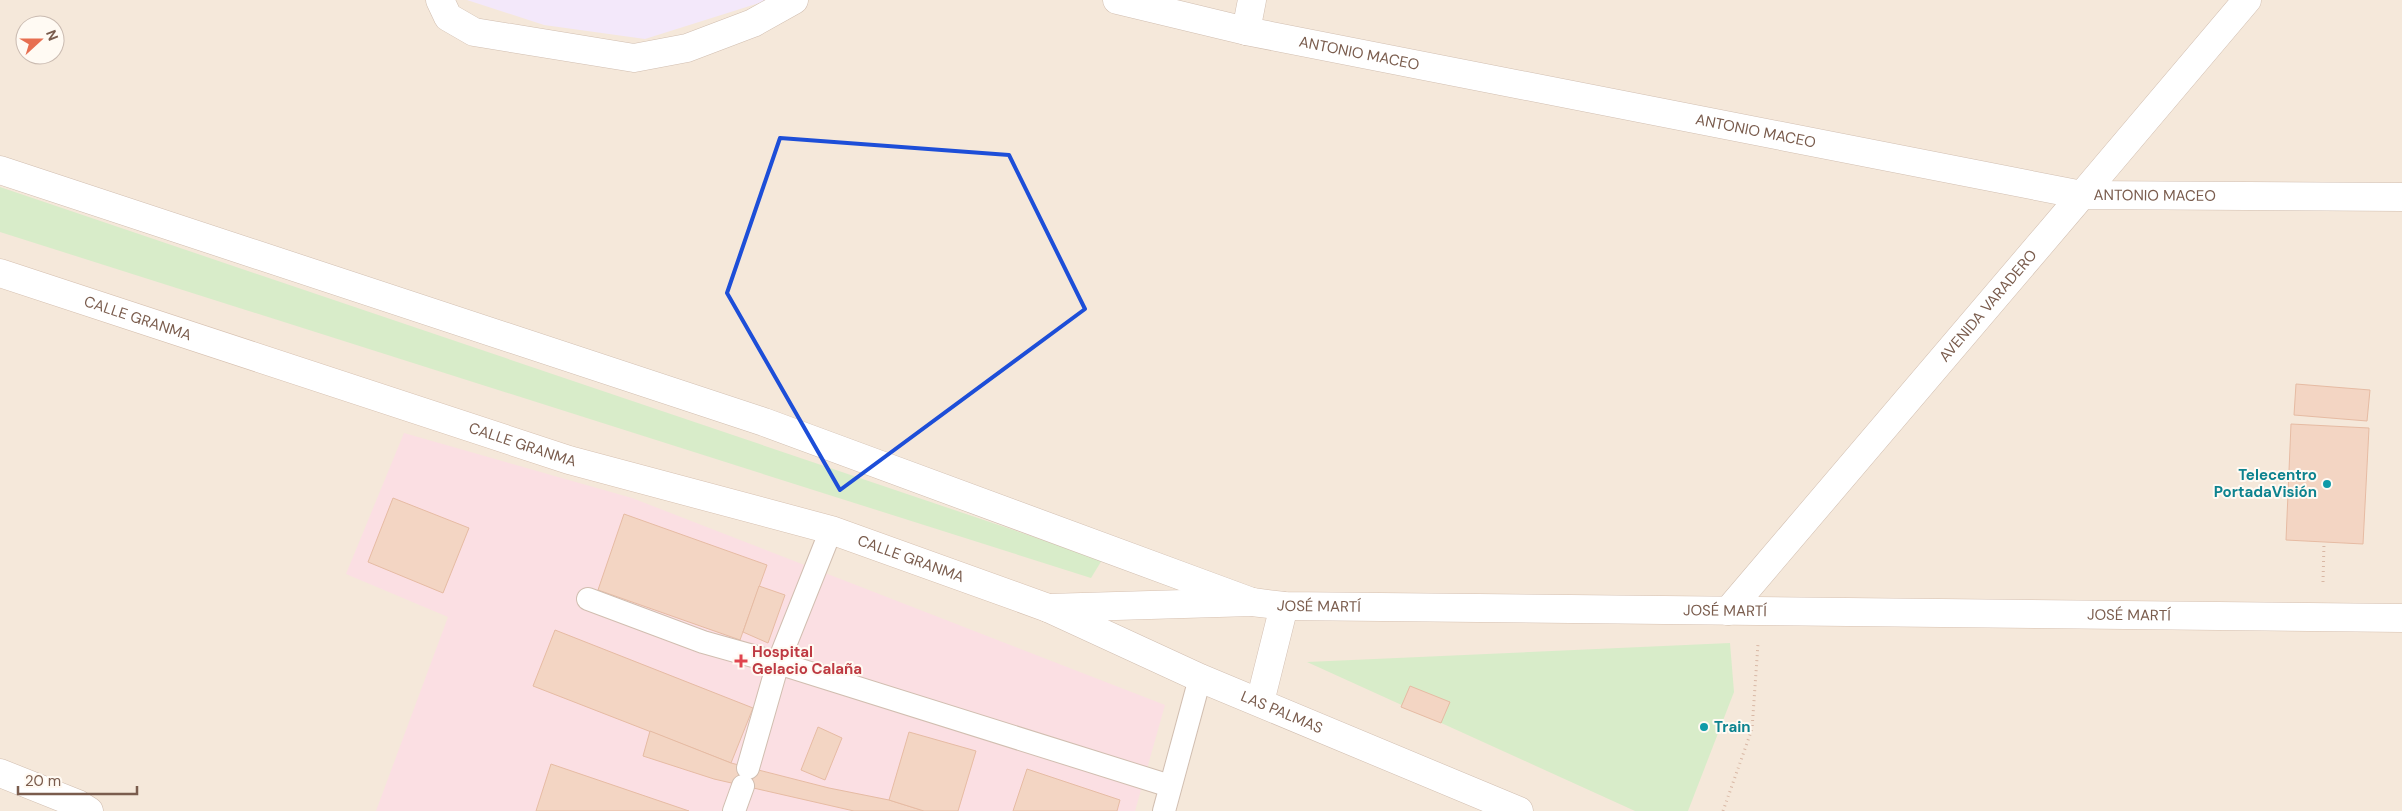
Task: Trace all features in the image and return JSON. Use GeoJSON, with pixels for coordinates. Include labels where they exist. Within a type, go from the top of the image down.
{"type":"FeatureCollection","features":[{"type":"Feature","properties":{"kind":"street"},"geometry":{"type":"LineString","coordinates":[[440,0],[448,16],[474,32],[634,58],[687,48],[753,23],[794,0]]}},
{"type":"Feature","properties":{"kind":"street","name":"ANTONIO MACEO"},"geometry":{"type":"LineString","coordinates":[[1118,0],[1246,31],[2082,195],[2402,197]]}},
{"type":"Feature","properties":{"kind":"street"},"geometry":{"type":"LineString","coordinates":[[1246,31],[1252,0]]}},
{"type":"Feature","properties":{"kind":"street","name":"AVENIDA VARADERO"},"geometry":{"type":"LineString","coordinates":[[1728,611],[2247,0]]}},
{"type":"Feature","properties":{"kind":"street"},"geometry":{"type":"LineString","coordinates":[[0,170],[764,422],[1252,602]]}},
{"type":"Feature","properties":{"kind":"street","name":"CALLE GRANMA"},"geometry":{"type":"LineString","coordinates":[[0,273],[569,460],[831,530],[1048,608]]}},
{"type":"Feature","properties":{"kind":"street","name":"JOSÉ MARTÍ"},"geometry":{"type":"LineString","coordinates":[[1048,608],[1252,602],[1284,606],[2402,618]]}},
{"type":"Feature","properties":{"kind":"street"},"geometry":{"type":"LineString","coordinates":[[1260,702],[1284,606]]}},
{"type":"Feature","properties":{"kind":"street","name":"LAS PALMAS"},"geometry":{"type":"LineString","coordinates":[[1048,608],[1200,678],[1519,811]]}},
{"type":"Feature","properties":{"kind":"street"},"geometry":{"type":"LineString","coordinates":[[0,772],[78,804],[89,811]]}},
{"type":"Feature","properties":{"kind":"lane"},"geometry":{"type":"LineString","coordinates":[[734,811],[778,663],[831,530]]}},
{"type":"Feature","properties":{"kind":"lane"},"geometry":{"type":"LineString","coordinates":[[588,599],[703,642],[778,663],[1170,786]]}},
{"type":"Feature","properties":{"kind":"lane"},"geometry":{"type":"LineString","coordinates":[[1164,811],[1200,678]]}},
{"type":"Feature","properties":{"kind":"path"},"geometry":{"type":"LineString","coordinates":[[1723,811],[1752,729],[1761,611]]}},
{"type":"Feature","properties":{"kind":"highlighted area"},"geometry":{"type":"Polygon","coordinates":[[[780,138],[1009,155],[1085,309],[840,490],[727,293],[780,138]]]}},
{"type":"Feature","properties":{"kind":"shaded area"},"geometry":{"type":"Polygon","coordinates":[[[0,0],[2402,0],[2402,811],[0,811],[0,0]]]}},
{"type":"Feature","properties":{"kind":"shaded area"},"geometry":{"type":"Polygon","coordinates":[[[467,0],[769,0],[645,39],[544,25],[467,0]]]}},
{"type":"Feature","properties":{"kind":"shaded area","name":"Hospital Gelacio Calaña"},"geometry":{"type":"Polygon","coordinates":[[[404,433],[632,498],[1165,705],[1135,811],[376,811],[448,617],[346,574],[404,433]]]}},
{"type":"Feature","properties":{"kind":"green space"},"geometry":{"type":"Polygon","coordinates":[[[0,187],[1102,560],[1091,578],[0,232],[0,187]]]}},
{"type":"Feature","properties":{"kind":"green space"},"geometry":{"type":"Polygon","coordinates":[[[1730,643],[1734,692],[1688,811],[1635,811],[1307,662],[1730,643]]]}},
{"type":"Feature","properties":{"kind":"building"},"geometry":{"type":"Polygon","coordinates":[[[2296,384],[2370,390],[2367,421],[2294,415],[2296,384]]]}},
{"type":"Feature","properties":{"kind":"building","name":"Telecentro PortadaVisión"},"geometry":{"type":"Polygon","coordinates":[[[2291,424],[2369,428],[2363,544],[2286,540],[2291,424]]]}},
{"type":"Feature","properties":{"kind":"building"},"geometry":{"type":"Polygon","coordinates":[[[393,498],[469,528],[443,593],[368,562],[393,498]]]}},
{"type":"Feature","properties":{"kind":"building"},"geometry":{"type":"Polygon","coordinates":[[[624,514],[767,565],[740,640],[598,590],[624,514]]]}},
{"type":"Feature","properties":{"kind":"building"},"geometry":{"type":"Polygon","coordinates":[[[759,586],[785,595],[768,643],[743,632],[759,586]]]}},
{"type":"Feature","properties":{"kind":"building"},"geometry":{"type":"Polygon","coordinates":[[[555,630],[753,708],[731,763],[533,686],[555,630]]]}},
{"type":"Feature","properties":{"kind":"building"},"geometry":{"type":"Polygon","coordinates":[[[1410,686],[1450,702],[1441,723],[1401,707],[1410,686]]]}},
{"type":"Feature","properties":{"kind":"building"},"geometry":{"type":"Polygon","coordinates":[[[818,727],[842,738],[825,780],[801,770],[818,727]]]}},
{"type":"Feature","properties":{"kind":"building"},"geometry":{"type":"Polygon","coordinates":[[[650,731],[731,763],[829,788],[889,800],[924,811],[854,811],[714,779],[643,756],[650,731]]]}},
{"type":"Feature","properties":{"kind":"building"},"geometry":{"type":"Polygon","coordinates":[[[909,732],[976,751],[958,811],[924,811],[889,800],[909,732]]]}},
{"type":"Feature","properties":{"kind":"building"},"geometry":{"type":"Polygon","coordinates":[[[551,764],[689,811],[536,811],[551,764]]]}},
{"type":"Feature","properties":{"kind":"building"},"geometry":{"type":"Polygon","coordinates":[[[1027,769],[1120,800],[1117,811],[1013,811],[1027,769]]]}},
{"type":"Feature","properties":{"kind":"place","name":"Telecentro PortadaVisión"},"geometry":{"type":"Point","coordinates":[2327,484]}},
{"type":"Feature","properties":{"kind":"place","name":"Hospital Gelacio Calaña"},"geometry":{"type":"Point","coordinates":[741,661]}},
{"type":"Feature","properties":{"kind":"place","name":"Train"},"geometry":{"type":"Point","coordinates":[1704,727]}}]}
